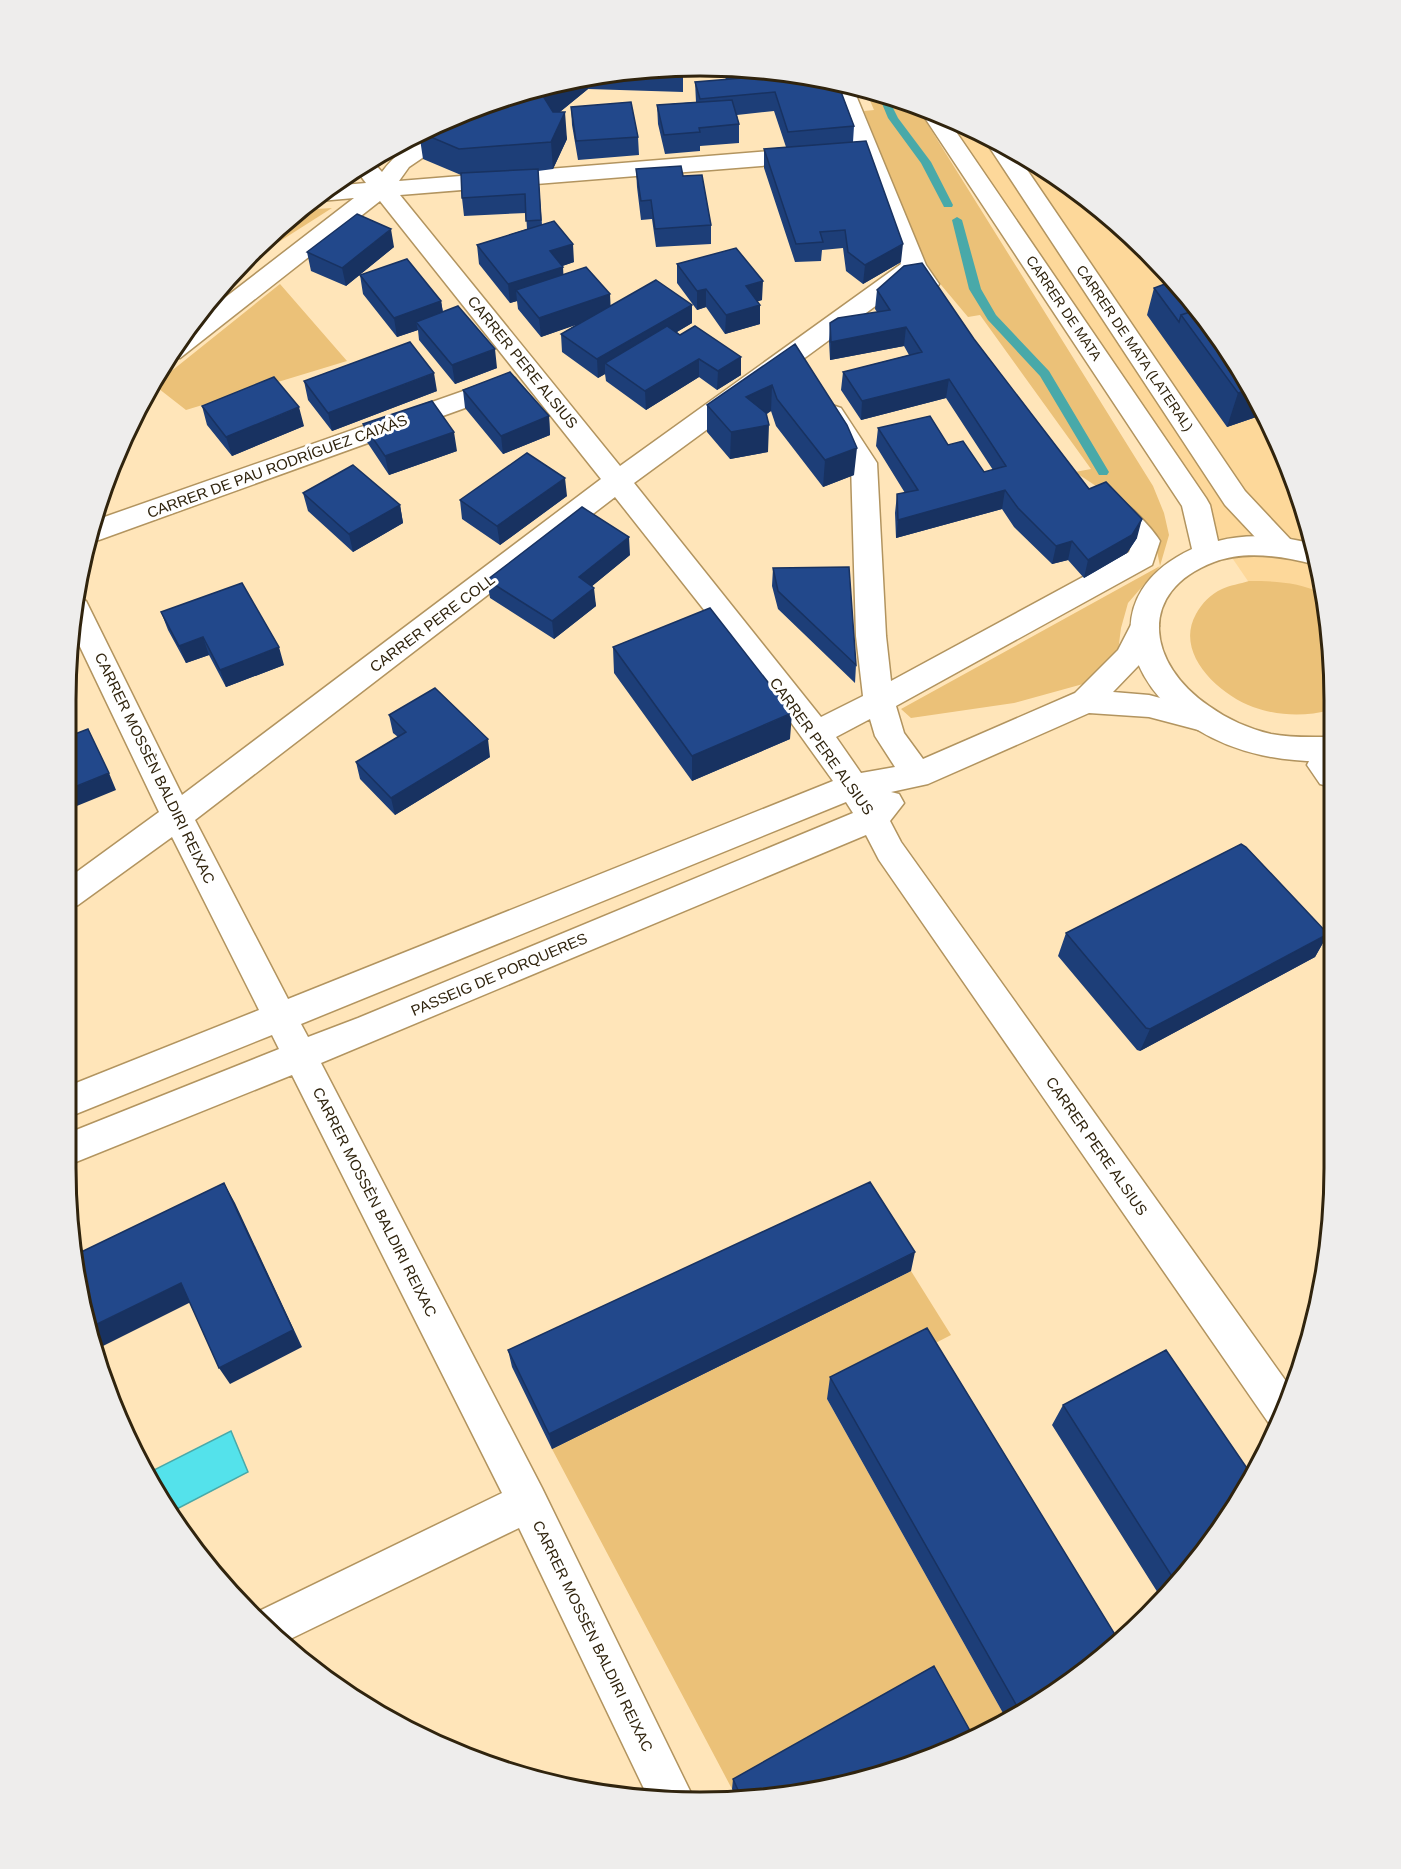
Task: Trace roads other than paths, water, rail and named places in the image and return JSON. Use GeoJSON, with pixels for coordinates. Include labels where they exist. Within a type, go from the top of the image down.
{"type":"FeatureCollection","features":[{"type":"Feature","properties":{"kind":"street"},"geometry":{"type":"LineString","coordinates":[[842,93],[848,152],[896,217],[914,266],[941,304]]}},
{"type":"Feature","properties":{"kind":"street","name":"CARRER DE MATA"},"geometry":{"type":"LineString","coordinates":[[941,125],[1196,504],[1207,554]]}},
{"type":"Feature","properties":{"kind":"street"},"geometry":{"type":"LineString","coordinates":[[351,184],[373,177],[401,162],[446,131]]}},
{"type":"Feature","properties":{"kind":"street"},"geometry":{"type":"LineString","coordinates":[[202,325],[373,177],[848,152]]}},
{"type":"Feature","properties":{"kind":"street","name":"CARRER DE MATA (LATERAL)"},"geometry":{"type":"LineString","coordinates":[[1007,158],[1235,498],[1293,549]]}},
{"type":"Feature","properties":{"kind":"street","name":"CARRER PERE ALSIUS"},"geometry":{"type":"LineString","coordinates":[[373,177],[619,480],[816,733],[853,786],[890,851],[1278,1403]]}},
{"type":"Feature","properties":{"kind":"street","name":"CARRER PERE COLL"},"geometry":{"type":"LineString","coordinates":[[76,889],[177,816],[619,480],[811,369],[914,266]]}},
{"type":"Feature","properties":{"kind":"street"},"geometry":{"type":"LineString","coordinates":[[811,369],[824,401],[864,463],[871,636],[879,701],[890,736],[917,775]]}},
{"type":"Feature","properties":{"kind":"street","name":"CARRER DE PAU RODRÍGUEZ CAIXÀS"},"geometry":{"type":"LineString","coordinates":[[101,529],[533,374]]}},
{"type":"Feature","properties":{"kind":"street"},"geometry":{"type":"LineString","coordinates":[[816,733],[1142,558],[1146,541],[1121,514],[1083,487]]}},
{"type":"Feature","properties":{"kind":"street","name":"CARRER DE MATA"},"geometry":{"type":"LineString","coordinates":[[1196,504],[1293,549]]}},
{"type":"Feature","properties":{"kind":"street","name":"PASSEIG DE PORQUERES"},"geometry":{"type":"LineString","coordinates":[[76,1099],[853,786],[917,775],[1086,701],[1129,657],[1144,626],[1149,603],[1162,582],[1182,566],[1207,554],[1233,548],[1293,549]]}},
{"type":"Feature","properties":{"kind":"street","name":"CARRER MOSSÈN BALDIRI REIXAC"},"geometry":{"type":"LineString","coordinates":[[82,620],[177,816],[528,1502],[668,1791]]}},
{"type":"Feature","properties":{"kind":"street"},"geometry":{"type":"LineString","coordinates":[[1144,626],[1147,651],[1159,676],[1179,700],[1206,721],[1240,737],[1324,762]]}},
{"type":"Feature","properties":{"kind":"street","name":"PASSEIG DE PORQUERES"},"geometry":{"type":"LineString","coordinates":[[1086,701],[1149,706],[1206,721]]}},
{"type":"Feature","properties":{"kind":"street","name":"PASSEIG DE PORQUERES"},"geometry":{"type":"LineString","coordinates":[[76,1146],[300,1057],[873,818],[917,775]]}},
{"type":"Feature","properties":{"kind":"street"},"geometry":{"type":"LineString","coordinates":[[275,1625],[528,1502]]}},
{"type":"Feature","properties":{"kind":"water"},"geometry":{"type":"Polygon","coordinates":[[[231,1431],[248,1472],[178,1508],[155,1470],[231,1431]]]}},
{"type":"Feature","properties":{"kind":"waterway"},"geometry":{"type":"LineString","coordinates":[[887,106],[893,118],[926,162],[948,205]]}},
{"type":"Feature","properties":{"kind":"waterway"},"geometry":{"type":"LineString","coordinates":[[957,220],[975,289],[992,317],[1045,374],[1103,472]]}}]}
